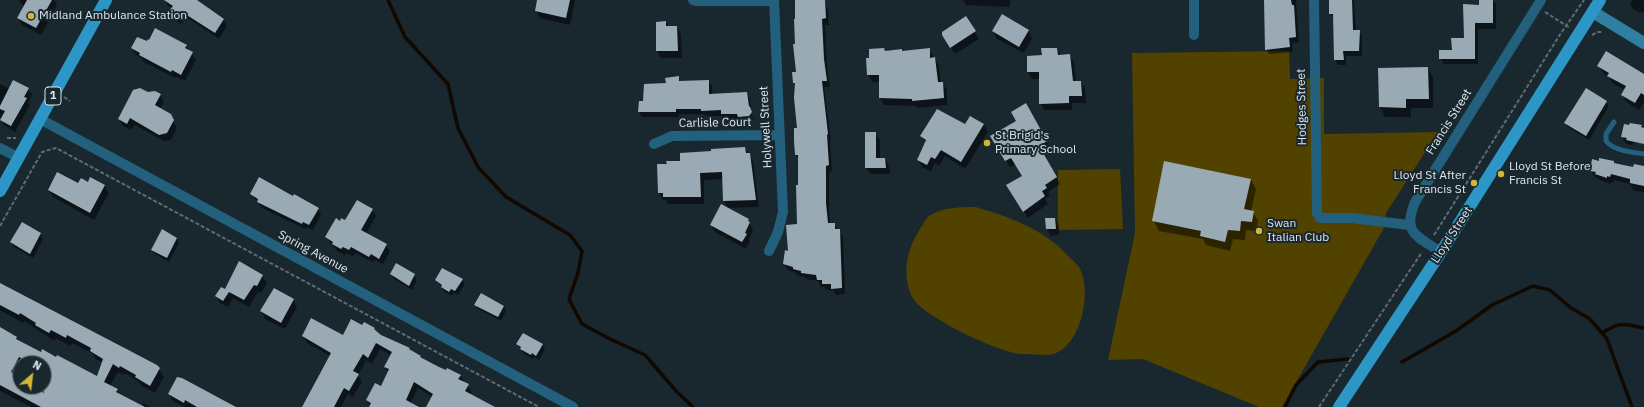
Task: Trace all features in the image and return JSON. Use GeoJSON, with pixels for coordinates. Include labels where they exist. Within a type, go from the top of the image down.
{"type":"FeatureCollection","features":[{"type":"Feature","properties":{"kind":"main road","name":"1"},"geometry":{"type":"LineString","coordinates":[[0,191],[106,0]]}},
{"type":"Feature","properties":{"kind":"main road","name":"Lloyd Street"},"geometry":{"type":"LineString","coordinates":[[1339,407],[1441,252],[1600,0]]}},
{"type":"Feature","properties":{"kind":"street"},"geometry":{"type":"LineString","coordinates":[[693,0],[774,0]]}},
{"type":"Feature","properties":{"kind":"street","name":"Holywell Street"},"geometry":{"type":"LineString","coordinates":[[769,251],[778,232],[783,212],[774,0]]}},
{"type":"Feature","properties":{"kind":"street"},"geometry":{"type":"LineString","coordinates":[[1194,0],[1194,35]]}},
{"type":"Feature","properties":{"kind":"street","name":"Hodges Street"},"geometry":{"type":"LineString","coordinates":[[1314,0],[1317,213],[1320,218],[1352,218],[1409,225]]}},
{"type":"Feature","properties":{"kind":"street","name":"Francis Street"},"geometry":{"type":"LineString","coordinates":[[1409,225],[1415,202],[1538,3]]}},
{"type":"Feature","properties":{"kind":"street"},"geometry":{"type":"LineString","coordinates":[[1592,12],[1644,43]]}},
{"type":"Feature","properties":{"kind":"street","name":"Spring Avenue"},"geometry":{"type":"LineString","coordinates":[[40,119],[573,407]]}},
{"type":"Feature","properties":{"kind":"street","name":"Carlisle Court"},"geometry":{"type":"LineString","coordinates":[[654,144],[672,136],[779,135]]}},
{"type":"Feature","properties":{"kind":"street"},"geometry":{"type":"LineString","coordinates":[[0,148],[19,158]]}},
{"type":"Feature","properties":{"kind":"street"},"geometry":{"type":"LineString","coordinates":[[1409,225],[1418,237],[1441,252]]}},
{"type":"Feature","properties":{"kind":"lane"},"geometry":{"type":"LineString","coordinates":[[1614,122],[1606,134],[1606,141],[1609,145],[1615,148],[1644,154]]}},
{"type":"Feature","properties":{"kind":"path"},"geometry":{"type":"LineString","coordinates":[[1319,407],[1428,243],[1566,25],[1584,0]]}},
{"type":"Feature","properties":{"kind":"path"},"geometry":{"type":"LineString","coordinates":[[1538,3],[1588,40],[1594,33],[1607,33]]}},
{"type":"Feature","properties":{"kind":"path"},"geometry":{"type":"LineString","coordinates":[[4,139],[17,138]]}},
{"type":"Feature","properties":{"kind":"path"},"geometry":{"type":"LineString","coordinates":[[0,226],[42,152],[56,148],[539,407]]}},
{"type":"Feature","properties":{"kind":"path"},"geometry":{"type":"LineString","coordinates":[[0,217],[4,218]]}},
{"type":"Feature","properties":{"kind":"shaded area","name":"Swan Italian Club"},"geometry":{"type":"Polygon","coordinates":[[[1289,51],[1290,79],[1324,78],[1324,134],[1438,132],[1386,213],[1384,228],[1282,407],[1259,407],[1143,359],[1108,360],[1135,233],[1132,53],[1289,51]]]}},
{"type":"Feature","properties":{"kind":"shaded area"},"geometry":{"type":"Polygon","coordinates":[[[1120,169],[1123,229],[1058,230],[1058,170],[1120,169]]]}},
{"type":"Feature","properties":{"kind":"shaded area"},"geometry":{"type":"Polygon","coordinates":[[[957,207],[976,207],[1002,215],[1039,232],[1060,248],[1076,263],[1083,279],[1085,291],[1084,304],[1082,317],[1077,329],[1071,340],[1063,349],[1051,355],[1042,355],[1021,354],[996,347],[980,341],[945,323],[918,305],[912,297],[907,279],[907,260],[909,251],[926,219],[934,213],[946,209],[957,207]]]}},
{"type":"Feature","properties":{"kind":"building","name":"Midland Ambulance Station"},"geometry":{"type":"Polygon","coordinates":[[[27,0],[52,0],[36,28],[17,18],[27,0]]]}},
{"type":"Feature","properties":{"kind":"building"},"geometry":{"type":"Polygon","coordinates":[[[164,0],[197,0],[224,19],[215,33],[182,12],[177,19],[168,12],[173,6],[164,0]]]}},
{"type":"Feature","properties":{"kind":"building"},"geometry":{"type":"Polygon","coordinates":[[[537,0],[570,0],[566,18],[535,11],[537,0]]]}},
{"type":"Feature","properties":{"kind":"building"},"geometry":{"type":"Polygon","coordinates":[[[795,0],[825,0],[826,18],[822,19],[824,59],[827,81],[822,81],[828,134],[829,165],[826,166],[826,203],[828,223],[835,223],[835,229],[840,229],[842,288],[831,289],[831,284],[822,284],[822,280],[817,280],[816,275],[801,273],[801,271],[793,269],[793,267],[783,264],[785,250],[788,251],[786,225],[797,224],[796,185],[798,185],[798,155],[795,155],[794,128],[797,128],[794,98],[795,83],[793,83],[792,72],[796,72],[793,44],[795,44],[795,0]]]}},
{"type":"Feature","properties":{"kind":"building"},"geometry":{"type":"Polygon","coordinates":[[[1264,0],[1291,0],[1292,5],[1294,5],[1296,37],[1289,38],[1290,47],[1265,50],[1264,0]]]}},
{"type":"Feature","properties":{"kind":"building"},"geometry":{"type":"Polygon","coordinates":[[[1329,0],[1352,0],[1353,30],[1360,30],[1359,51],[1343,51],[1344,60],[1334,60],[1333,14],[1329,14],[1329,0]]]}},
{"type":"Feature","properties":{"kind":"building"},"geometry":{"type":"Polygon","coordinates":[[[1479,0],[1493,0],[1493,23],[1475,23],[1475,59],[1439,59],[1439,50],[1452,50],[1451,38],[1464,38],[1463,4],[1479,5],[1479,0]]]}},
{"type":"Feature","properties":{"kind":"building"},"geometry":{"type":"Polygon","coordinates":[[[1002,14],[1029,30],[1019,47],[992,31],[1002,14]]]}},
{"type":"Feature","properties":{"kind":"building"},"geometry":{"type":"Polygon","coordinates":[[[966,16],[976,31],[950,48],[942,35],[942,32],[966,16]]]}},
{"type":"Feature","properties":{"kind":"building"},"geometry":{"type":"Polygon","coordinates":[[[666,21],[666,26],[677,26],[678,51],[656,51],[656,22],[666,21]]]}},
{"type":"Feature","properties":{"kind":"building"},"geometry":{"type":"Polygon","coordinates":[[[155,28],[187,45],[185,48],[193,52],[181,75],[172,70],[171,72],[139,55],[140,53],[131,48],[137,37],[147,41],[148,39],[149,40],[155,28]]]}},
{"type":"Feature","properties":{"kind":"building"},"geometry":{"type":"Polygon","coordinates":[[[884,48],[885,51],[902,49],[902,51],[930,48],[930,58],[935,57],[938,82],[943,82],[944,98],[912,101],[912,99],[879,98],[879,75],[867,75],[866,58],[869,58],[869,49],[884,48]]]}},
{"type":"Feature","properties":{"kind":"building"},"geometry":{"type":"Polygon","coordinates":[[[1041,48],[1057,48],[1058,55],[1070,54],[1073,81],[1081,81],[1082,96],[1069,96],[1069,103],[1039,104],[1039,72],[1027,72],[1027,56],[1042,55],[1041,48]]]}},
{"type":"Feature","properties":{"kind":"building"},"geometry":{"type":"Polygon","coordinates":[[[1606,51],[1644,74],[1644,95],[1641,93],[1635,103],[1621,95],[1626,86],[1607,76],[1609,73],[1597,66],[1606,51]]]}},
{"type":"Feature","properties":{"kind":"building"},"geometry":{"type":"Polygon","coordinates":[[[1428,67],[1429,99],[1406,99],[1406,108],[1379,107],[1378,68],[1428,67]]]}},
{"type":"Feature","properties":{"kind":"building"},"geometry":{"type":"Polygon","coordinates":[[[679,76],[679,81],[709,80],[709,94],[747,92],[749,106],[752,112],[749,116],[738,117],[737,114],[721,114],[721,110],[701,111],[701,109],[676,109],[676,112],[638,112],[639,101],[643,101],[644,84],[666,83],[665,78],[679,76]]]}},
{"type":"Feature","properties":{"kind":"building"},"geometry":{"type":"Polygon","coordinates":[[[13,80],[29,88],[24,97],[27,98],[11,126],[0,120],[5,111],[0,109],[0,106],[13,80]]]}},
{"type":"Feature","properties":{"kind":"building"},"geometry":{"type":"Polygon","coordinates":[[[140,88],[148,92],[155,91],[161,94],[155,105],[171,114],[174,120],[167,133],[159,135],[130,118],[127,124],[118,119],[133,90],[140,88]]]}},
{"type":"Feature","properties":{"kind":"building"},"geometry":{"type":"Polygon","coordinates":[[[1586,88],[1607,101],[1586,136],[1564,123],[1586,88]]]}},
{"type":"Feature","properties":{"kind":"building"},"geometry":{"type":"Polygon","coordinates":[[[1026,103],[1047,141],[1039,146],[1057,177],[1045,185],[1047,188],[1042,191],[1045,196],[1023,212],[1006,185],[1022,176],[1011,158],[1005,161],[990,136],[1016,121],[1011,112],[1026,103]]]}},
{"type":"Feature","properties":{"kind":"building"},"geometry":{"type":"Polygon","coordinates":[[[937,109],[965,124],[970,116],[984,124],[961,162],[941,150],[935,159],[931,157],[927,165],[917,160],[926,140],[920,136],[937,109]]]}},
{"type":"Feature","properties":{"kind":"building"},"geometry":{"type":"Polygon","coordinates":[[[1630,123],[1642,125],[1641,127],[1644,128],[1644,144],[1626,140],[1627,138],[1621,137],[1624,124],[1629,125],[1630,123]]]}},
{"type":"Feature","properties":{"kind":"building"},"geometry":{"type":"Polygon","coordinates":[[[865,132],[876,132],[876,158],[885,158],[886,168],[865,168],[865,132]]]}},
{"type":"Feature","properties":{"kind":"building"},"geometry":{"type":"Polygon","coordinates":[[[745,147],[746,153],[750,153],[756,200],[723,201],[722,172],[700,173],[701,197],[663,197],[663,193],[658,193],[657,164],[667,164],[666,161],[680,161],[680,153],[745,147]]]}},
{"type":"Feature","properties":{"kind":"building"},"geometry":{"type":"Polygon","coordinates":[[[1599,158],[1633,167],[1634,164],[1644,166],[1644,186],[1630,183],[1630,179],[1611,174],[1610,177],[1607,176],[1607,178],[1595,174],[1596,172],[1590,171],[1592,159],[1599,161],[1599,158]]]}},
{"type":"Feature","properties":{"kind":"building"},"geometry":{"type":"Polygon","coordinates":[[[1164,161],[1251,179],[1244,209],[1254,211],[1252,222],[1241,221],[1240,231],[1228,230],[1225,242],[1200,236],[1201,231],[1152,221],[1164,161]]]}},
{"type":"Feature","properties":{"kind":"building"},"geometry":{"type":"Polygon","coordinates":[[[57,172],[78,183],[81,178],[88,182],[90,177],[105,185],[90,213],[48,190],[57,172]]]}},
{"type":"Feature","properties":{"kind":"building"},"geometry":{"type":"Polygon","coordinates":[[[259,177],[293,196],[294,194],[319,208],[309,225],[303,222],[302,224],[257,202],[258,199],[250,194],[259,177]]]}},
{"type":"Feature","properties":{"kind":"building"},"geometry":{"type":"Polygon","coordinates":[[[357,200],[373,209],[361,230],[387,244],[379,259],[371,254],[369,257],[351,247],[349,250],[343,247],[341,249],[332,244],[333,242],[325,237],[336,218],[340,221],[341,218],[345,220],[357,200]]]}},
{"type":"Feature","properties":{"kind":"building"},"geometry":{"type":"Polygon","coordinates":[[[721,204],[749,219],[748,221],[750,222],[745,233],[747,234],[742,242],[710,225],[721,204]]]}},
{"type":"Feature","properties":{"kind":"building"},"geometry":{"type":"Polygon","coordinates":[[[1045,218],[1055,218],[1056,229],[1046,229],[1045,218]]]}},
{"type":"Feature","properties":{"kind":"building"},"geometry":{"type":"Polygon","coordinates":[[[22,222],[41,233],[30,254],[10,242],[22,222]]]}},
{"type":"Feature","properties":{"kind":"building"},"geometry":{"type":"Polygon","coordinates":[[[162,229],[177,238],[167,258],[151,250],[162,229]]]}},
{"type":"Feature","properties":{"kind":"building"},"geometry":{"type":"Polygon","coordinates":[[[239,261],[263,275],[257,286],[254,285],[244,300],[229,292],[223,301],[215,296],[221,287],[225,289],[239,261]]]}},
{"type":"Feature","properties":{"kind":"building"},"geometry":{"type":"Polygon","coordinates":[[[396,263],[415,274],[409,286],[390,274],[396,263]]]}},
{"type":"Feature","properties":{"kind":"building"},"geometry":{"type":"Polygon","coordinates":[[[442,268],[463,279],[455,291],[451,289],[449,292],[441,287],[442,285],[435,280],[442,268]]]}},
{"type":"Feature","properties":{"kind":"building"},"geometry":{"type":"Polygon","coordinates":[[[0,283],[157,365],[160,368],[150,386],[135,377],[136,375],[120,366],[119,368],[113,364],[104,382],[118,389],[116,392],[145,407],[41,407],[19,395],[52,395],[52,355],[12,355],[12,391],[0,385],[0,327],[17,337],[16,339],[41,352],[42,349],[56,357],[57,355],[97,376],[103,359],[90,351],[91,348],[67,335],[66,338],[51,330],[49,333],[35,325],[36,323],[20,313],[19,315],[0,305],[0,283]]]}},
{"type":"Feature","properties":{"kind":"building"},"geometry":{"type":"Polygon","coordinates":[[[274,288],[294,299],[281,323],[260,311],[274,288]]]}},
{"type":"Feature","properties":{"kind":"building"},"geometry":{"type":"Polygon","coordinates":[[[481,293],[504,306],[498,317],[474,305],[481,293]]]}},
{"type":"Feature","properties":{"kind":"building"},"geometry":{"type":"Polygon","coordinates":[[[311,318],[343,335],[351,319],[362,325],[364,322],[375,328],[374,329],[381,335],[410,348],[409,349],[421,356],[420,357],[439,367],[446,370],[447,368],[461,375],[458,379],[469,384],[465,391],[495,407],[426,407],[433,394],[414,382],[406,400],[419,407],[369,407],[371,403],[366,400],[375,383],[381,386],[389,369],[384,367],[392,352],[376,343],[368,358],[363,354],[353,371],[359,374],[349,391],[344,388],[334,407],[302,407],[331,353],[302,336],[311,318]]]}},
{"type":"Feature","properties":{"kind":"building"},"geometry":{"type":"Polygon","coordinates":[[[523,333],[543,344],[536,356],[520,349],[521,347],[516,344],[523,333]]]}},
{"type":"Feature","properties":{"kind":"building"},"geometry":{"type":"Polygon","coordinates":[[[177,377],[182,378],[236,407],[197,407],[185,400],[184,403],[168,394],[177,377]]]}},
{"type":"Feature","properties":{"kind":"waterway"},"geometry":{"type":"LineString","coordinates":[[388,0],[405,37],[448,84],[458,128],[478,167],[506,197],[570,235],[582,251],[578,273],[569,299],[582,324],[645,355],[677,392],[693,407]]}},
{"type":"Feature","properties":{"kind":"waterway"},"geometry":{"type":"LineString","coordinates":[[1402,362],[1456,331],[1492,305],[1533,286],[1550,290],[1571,308],[1590,319],[1607,339],[1632,407]]}},
{"type":"Feature","properties":{"kind":"waterway"},"geometry":{"type":"LineString","coordinates":[[1602,333],[1622,324],[1644,328]]}},
{"type":"Feature","properties":{"kind":"waterway"},"geometry":{"type":"LineString","coordinates":[[1285,407],[1296,385],[1318,362],[1348,359]]}},
{"type":"Feature","properties":{"kind":"place","name":"Midland Ambulance Station"},"geometry":{"type":"Point","coordinates":[31,16]}},
{"type":"Feature","properties":{"kind":"place","name":"St Brigid's Primary School"},"geometry":{"type":"Point","coordinates":[987,143]}},
{"type":"Feature","properties":{"kind":"place","name":"Lloyd St Before Francis St"},"geometry":{"type":"Point","coordinates":[1501,174]}},
{"type":"Feature","properties":{"kind":"place","name":"Lloyd St After Francis St"},"geometry":{"type":"Point","coordinates":[1474,183]}},
{"type":"Feature","properties":{"kind":"place","name":"Swan Italian Club"},"geometry":{"type":"Point","coordinates":[1259,231]}}]}
